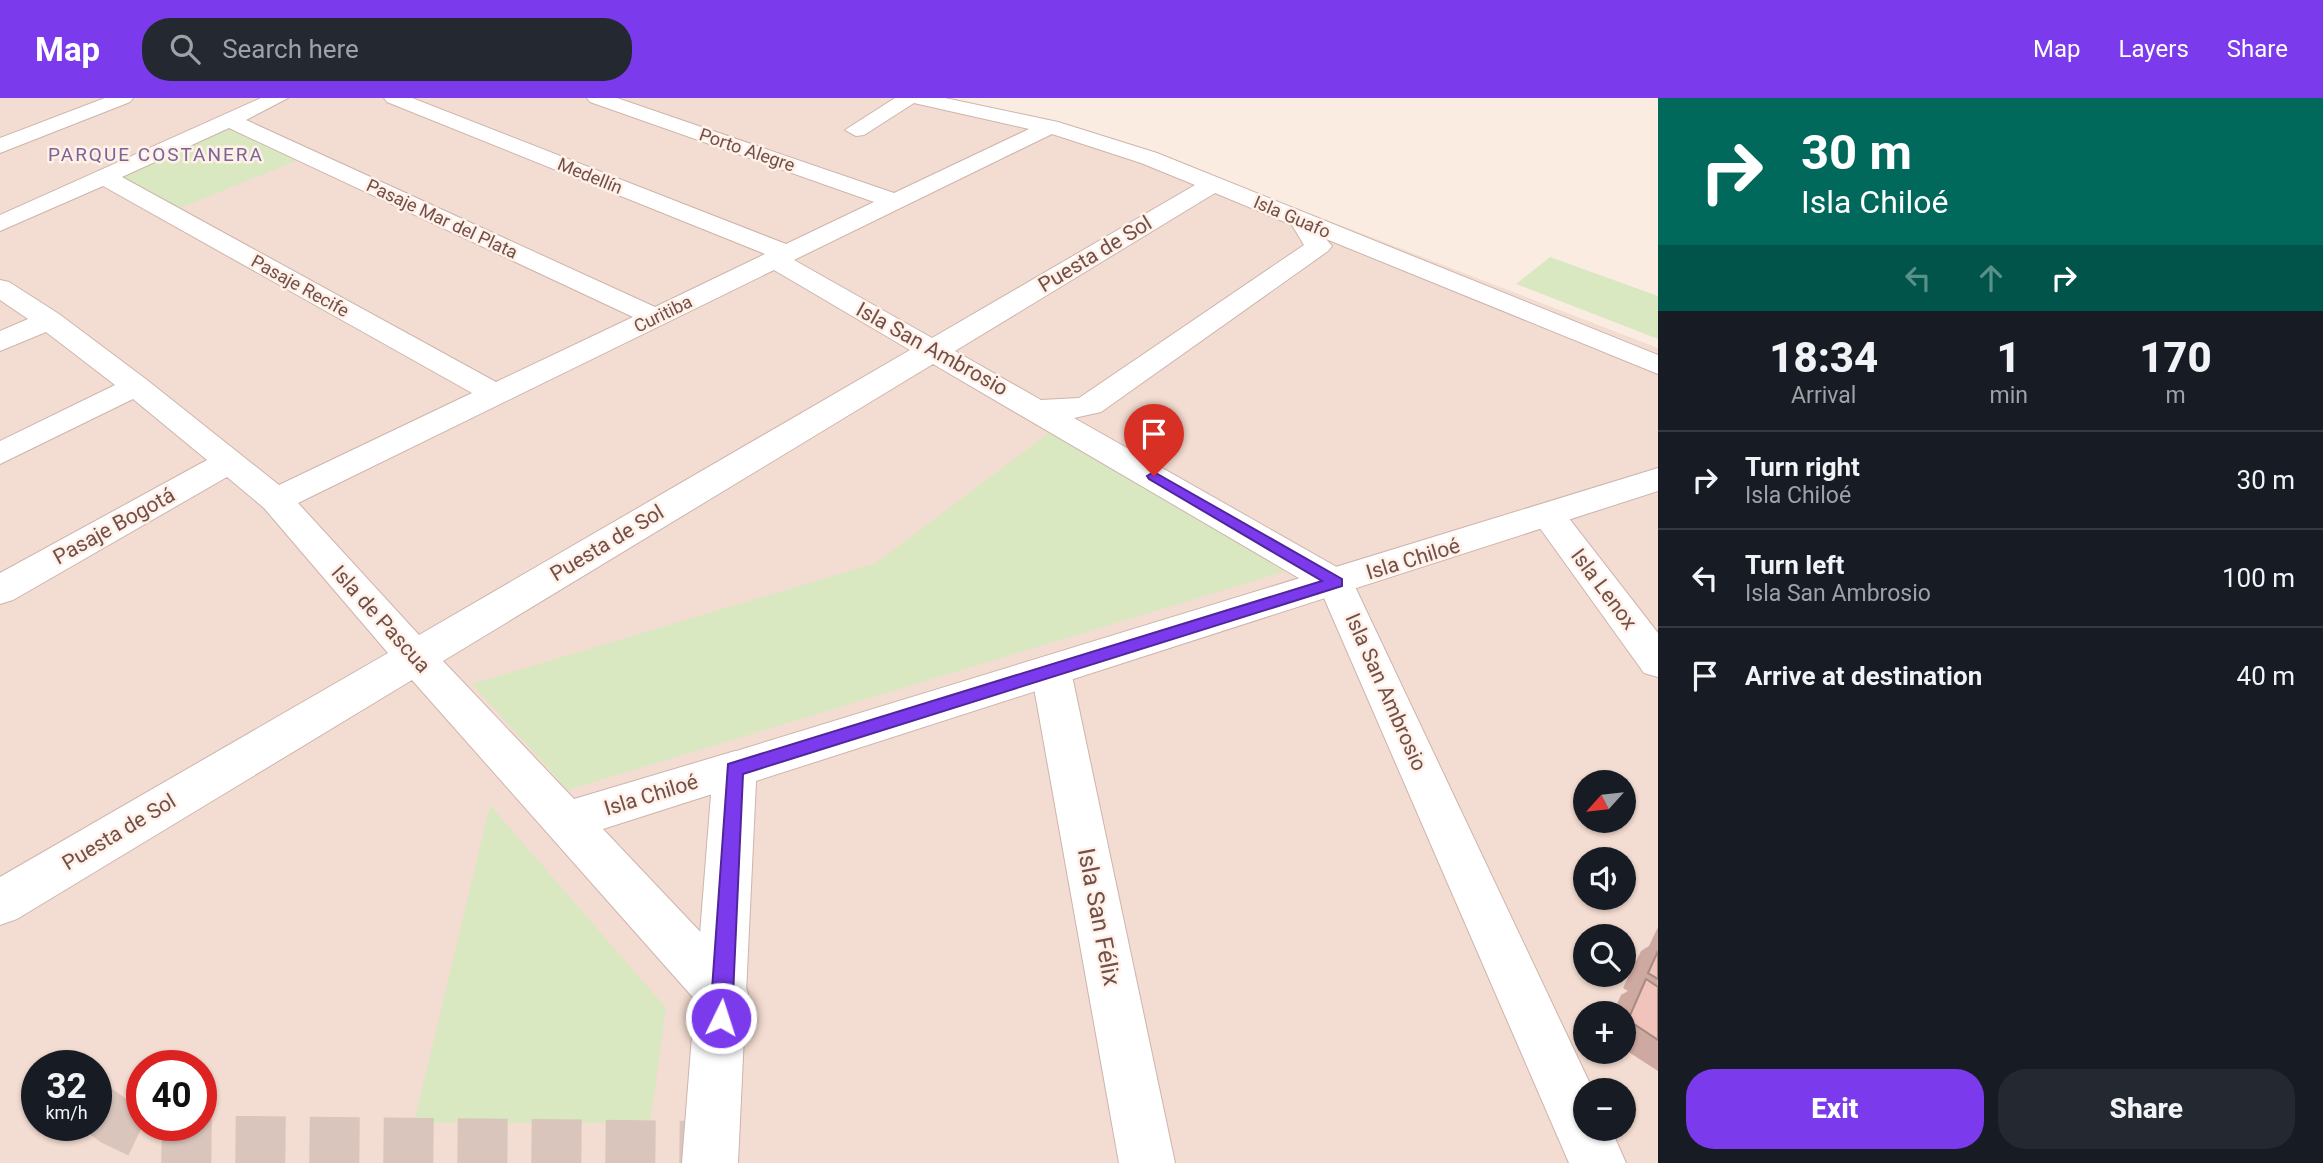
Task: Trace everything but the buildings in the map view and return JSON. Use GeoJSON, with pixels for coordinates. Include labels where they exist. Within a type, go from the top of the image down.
{"type":"FeatureCollection","features":[{"type":"Feature","properties":{"kind":"street"},"geometry":{"type":"LineString","coordinates":[[0,146],[123,98]]}},
{"type":"Feature","properties":{"kind":"street"},"geometry":{"type":"LineString","coordinates":[[0,223],[278,98]]}},
{"type":"Feature","properties":{"kind":"street","name":"Medellín"},"geometry":{"type":"LineString","coordinates":[[394,98],[781,257]]}},
{"type":"Feature","properties":{"kind":"street","name":"Porto Alegre"},"geometry":{"type":"LineString","coordinates":[[597,98],[896,202]]}},
{"type":"Feature","properties":{"kind":"street"},"geometry":{"type":"LineString","coordinates":[[856,130],[909,98]]}},
{"type":"Feature","properties":{"kind":"street","name":"Isla Guafo"},"geometry":{"type":"LineString","coordinates":[[917,98],[1050,128],[1116,147],[1214,184],[1304,223],[1658,365]]}},
{"type":"Feature","properties":{"kind":"street","name":"Pasaje Mar del Plata"},"geometry":{"type":"LineString","coordinates":[[229,120],[655,317]]}},
{"type":"Feature","properties":{"kind":"street","name":"Curitiba"},"geometry":{"type":"LineString","coordinates":[[275,500],[1050,128]]}},
{"type":"Feature","properties":{"kind":"street","name":"Pasaje Recife"},"geometry":{"type":"LineString","coordinates":[[104,177],[496,394]]}},
{"type":"Feature","properties":{"kind":"street","name":"Puesta de Sol"},"geometry":{"type":"LineString","coordinates":[[0,903],[1214,184]]}},
{"type":"Feature","properties":{"kind":"street"},"geometry":{"type":"LineString","coordinates":[[1040,409],[1075,409],[1090,405],[1308,254],[1319,246],[1308,234],[1304,223]]}},
{"type":"Feature","properties":{"kind":"street","name":"Isla San Ambrosio"},"geometry":{"type":"LineString","coordinates":[[781,257],[933,350],[1040,409],[1336,583],[1598,1163]]}},
{"type":"Feature","properties":{"kind":"street","name":"Isla de Pascua"},"geometry":{"type":"LineString","coordinates":[[0,288],[49,320],[136,386],[275,500],[723,993]]}},
{"type":"Feature","properties":{"kind":"street"},"geometry":{"type":"LineString","coordinates":[[0,342],[49,320]]}},
{"type":"Feature","properties":{"kind":"street"},"geometry":{"type":"LineString","coordinates":[[0,454],[136,386]]}},
{"type":"Feature","properties":{"kind":"street","name":"Pasaje Bogotá"},"geometry":{"type":"LineString","coordinates":[[0,590],[229,462]]}},
{"type":"Feature","properties":{"kind":"street","name":"Isla Chiloé"},"geometry":{"type":"LineString","coordinates":[[566,821],[1336,583],[1658,479]]}},
{"type":"Feature","properties":{"kind":"street","name":"Isla Lenox"},"geometry":{"type":"LineString","coordinates":[[1549,516],[1658,662]]}},
{"type":"Feature","properties":{"kind":"street","name":"Isla San Félix"},"geometry":{"type":"LineString","coordinates":[[1051,671],[1147,1163]]}},
{"type":"Feature","properties":{"kind":"street"},"geometry":{"type":"LineString","coordinates":[[710,1163],[723,993],[734,769]]}},
{"type":"Feature","properties":{"kind":"shaded area"},"geometry":{"type":"Polygon","coordinates":[[[0,98],[939,98],[1182,164],[1658,348],[1658,1163],[0,1163],[0,98]]]}},
{"type":"Feature","properties":{"kind":"green space"},"geometry":{"type":"Polygon","coordinates":[[[228,129],[298,160],[175,210],[122,177],[228,129]]]}},
{"type":"Feature","properties":{"kind":"green space"},"geometry":{"type":"Polygon","coordinates":[[[1550,257],[1658,296],[1658,339],[1516,284],[1550,257]]]}},
{"type":"Feature","properties":{"kind":"green space"},"geometry":{"type":"Polygon","coordinates":[[[1050,432],[1293,569],[568,790],[472,684],[876,563],[1050,432]]]}},
{"type":"Feature","properties":{"kind":"green space"},"geometry":{"type":"Polygon","coordinates":[[[490,805],[666,1008],[650,1123],[414,1123],[490,805]]]}},
{"type":"Feature","properties":{"kind":"tunnel"},"geometry":{"type":"LineString","coordinates":[[112,1120],[154,1140],[712,1146]]}},
{"type":"Feature","properties":{"kind":"district","name":"PARQUE COSTANERA"},"geometry":{"type":"Point","coordinates":[156,154]}},
{"type":"Feature","properties":{"kind":"route"},"geometry":{"type":"LineString","coordinates":[[721,1018],[734,769],[1336,583],[1154,476]]}}]}
